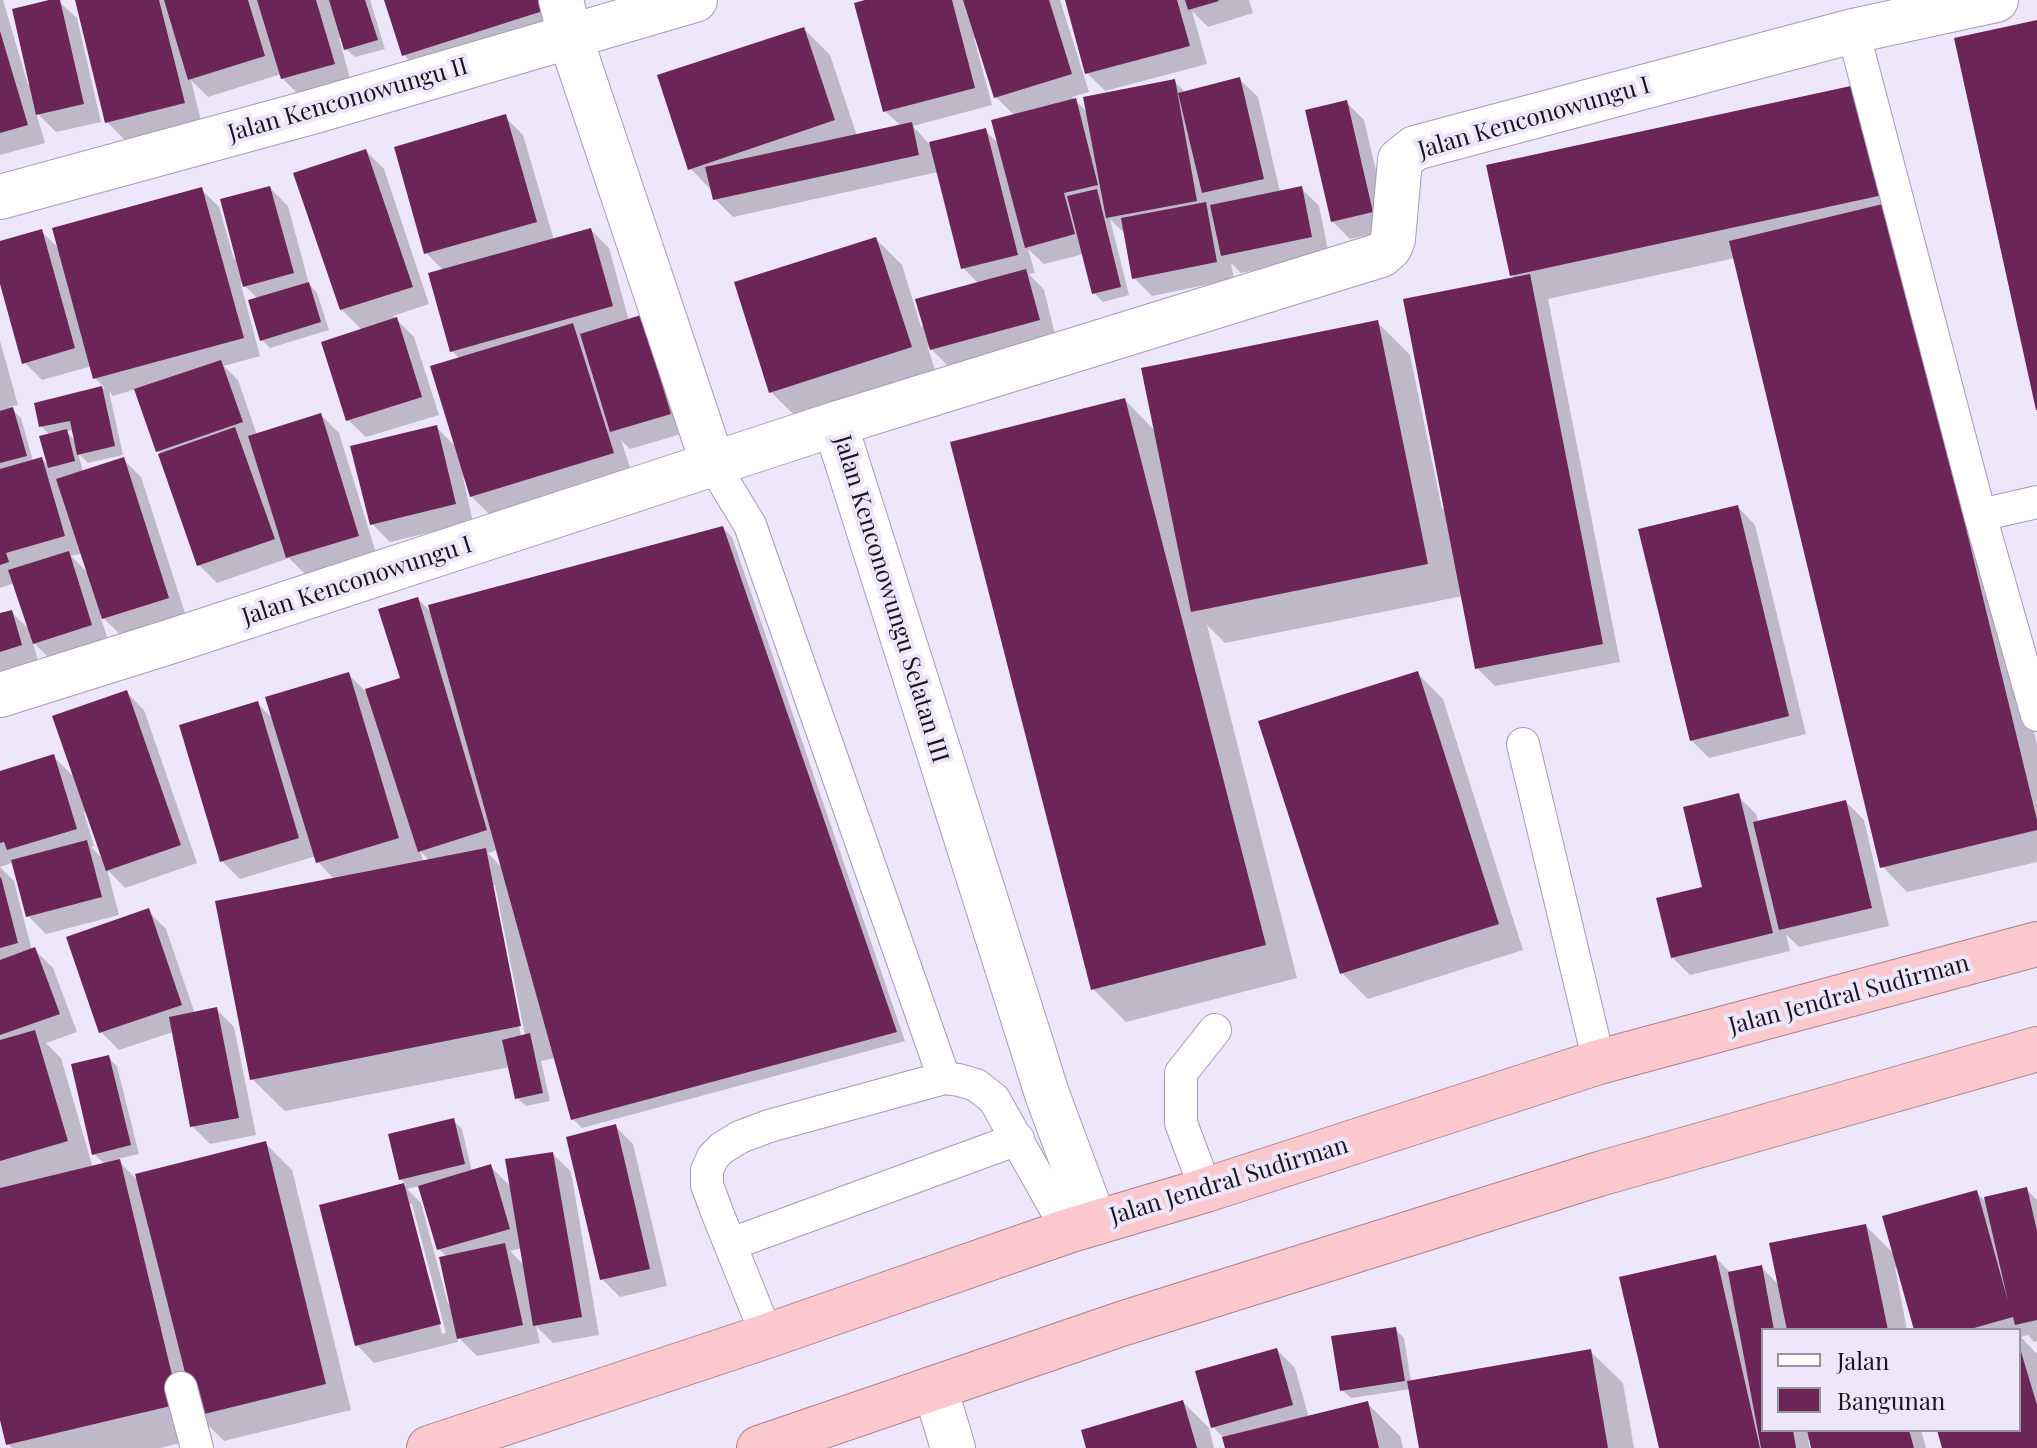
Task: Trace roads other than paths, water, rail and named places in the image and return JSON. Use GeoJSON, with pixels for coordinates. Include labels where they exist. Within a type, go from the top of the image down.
{"type":"FeatureCollection","features":[{"type":"Feature","properties":{"kind":"highway","name":"Jalan Jendral Sudirman"},"geometry":{"type":"LineString","coordinates":[[429,1448],[1082,1227],[1206,1190],[1599,1062],[2037,944]]}},
{"type":"Feature","properties":{"kind":"highway"},"geometry":{"type":"LineString","coordinates":[[759,1448],[1124,1323],[1599,1174],[2037,1049]]}},
{"type":"Feature","properties":{"kind":"street","name":"Jalan Kenconowungu II"},"geometry":{"type":"LineString","coordinates":[[0,197],[315,111],[566,19],[695,0]]}},
{"type":"Feature","properties":{"kind":"street","name":"Jalan Kenconowungu I"},"geometry":{"type":"LineString","coordinates":[[835,424],[1381,255],[1393,239],[1400,160],[1415,148],[1853,31],[1996,0]]}},
{"type":"Feature","properties":{"kind":"street"},"geometry":{"type":"LineString","coordinates":[[566,19],[713,464]]}},
{"type":"Feature","properties":{"kind":"street","name":"Jalan Kenconowungu Selatan III"},"geometry":{"type":"LineString","coordinates":[[713,464],[835,424],[1034,1052],[1082,1227]]}},
{"type":"Feature","properties":{"kind":"street","name":"Jalan Kenconowungu I"},"geometry":{"type":"LineString","coordinates":[[0,695],[713,464]]}},
{"type":"Feature","properties":{"kind":"street"},"geometry":{"type":"LineString","coordinates":[[935,1388],[953,1448]]}},
{"type":"Feature","properties":{"kind":"lane"},"geometry":{"type":"LineString","coordinates":[[1853,31],[1980,515],[2037,715]]}},
{"type":"Feature","properties":{"kind":"lane"},"geometry":{"type":"LineString","coordinates":[[713,464],[750,525],[944,1078]]}},
{"type":"Feature","properties":{"kind":"lane"},"geometry":{"type":"LineString","coordinates":[[1980,515],[2037,502]]}},
{"type":"Feature","properties":{"kind":"lane"},"geometry":{"type":"LineString","coordinates":[[1523,744],[1599,1062]]}},
{"type":"Feature","properties":{"kind":"lane"},"geometry":{"type":"LineString","coordinates":[[1206,1190],[1181,1123],[1181,1073],[1215,1030]]}},
{"type":"Feature","properties":{"kind":"lane"},"geometry":{"type":"LineString","coordinates":[[767,1336],[707,1185],[707,1170],[722,1148],[769,1126],[944,1078],[976,1085],[994,1099],[1018,1139],[1082,1227]]}},
{"type":"Feature","properties":{"kind":"lane"},"geometry":{"type":"LineString","coordinates":[[731,1244],[1018,1139]]}},
{"type":"Feature","properties":{"kind":"lane"},"geometry":{"type":"LineString","coordinates":[[181,1388],[197,1448]]}}]}
